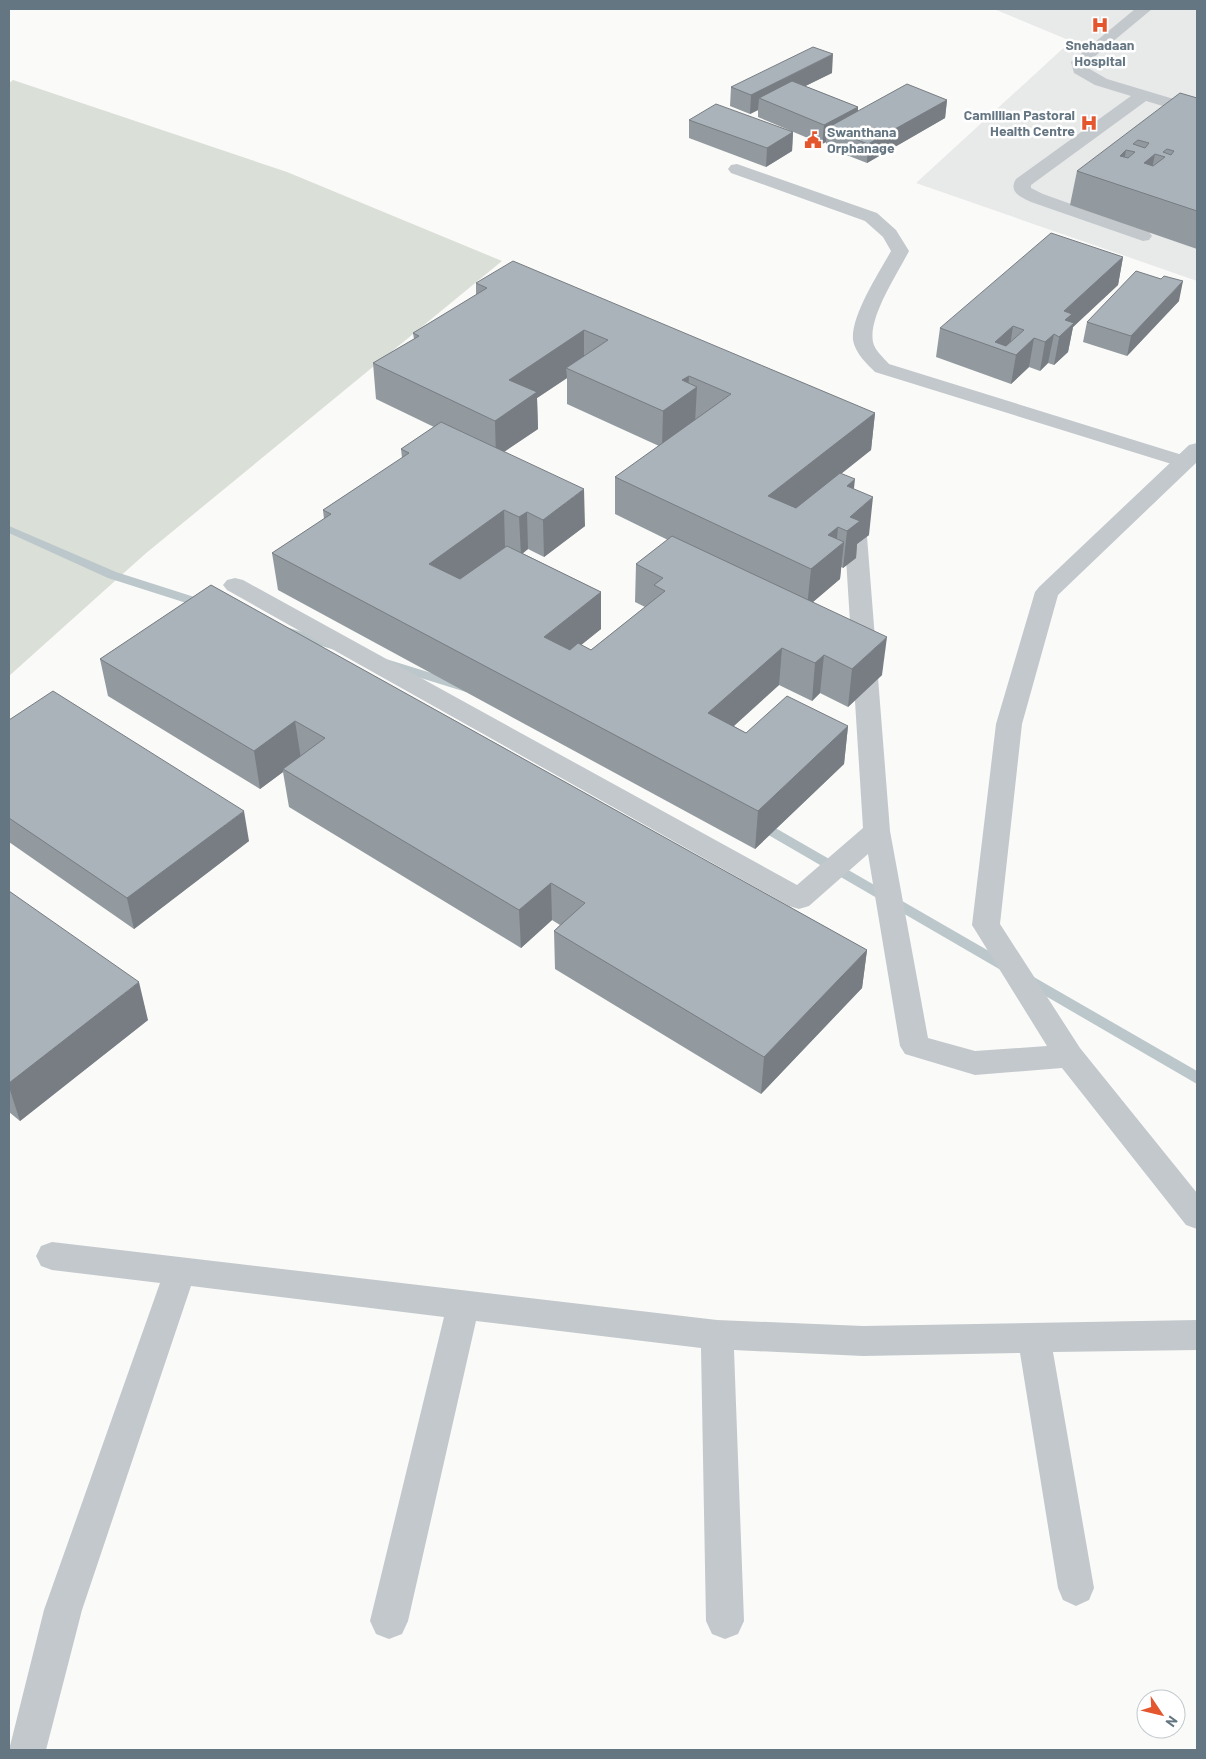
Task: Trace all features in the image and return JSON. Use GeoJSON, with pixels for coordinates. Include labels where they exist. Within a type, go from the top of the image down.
{"type":"FeatureCollection","features":[{"type":"Feature","properties":{"kind":"street"},"geometry":{"type":"LineString","coordinates":[[1191,456],[1047,592],[1009,724],[986,925],[1069,1056],[1197,1216]]}},
{"type":"Feature","properties":{"kind":"street"},"geometry":{"type":"LineString","coordinates":[[852,485],[877,831],[915,1046],[975,1063],[1069,1056]]}},
{"type":"Feature","properties":{"kind":"street"},"geometry":{"type":"LineString","coordinates":[[235,585],[799,899],[877,831]]}},
{"type":"Feature","properties":{"kind":"street"},"geometry":{"type":"LineString","coordinates":[[52,1256],[717,1335],[863,1341],[1197,1335]]}},
{"type":"Feature","properties":{"kind":"street"},"geometry":{"type":"LineString","coordinates":[[27,1750],[63,1610],[180,1272]]}},
{"type":"Feature","properties":{"kind":"street"},"geometry":{"type":"LineString","coordinates":[[389,1621],[463,1305]]}},
{"type":"Feature","properties":{"kind":"street"},"geometry":{"type":"LineString","coordinates":[[717,1335],[724,1621]]}},
{"type":"Feature","properties":{"kind":"street"},"geometry":{"type":"LineString","coordinates":[[1034,1338],[1076,1588]]}},
{"type":"Feature","properties":{"kind":"lane"},"geometry":{"type":"LineString","coordinates":[[1144,9],[1079,62],[1080,70],[1101,82],[1197,111]]}},
{"type":"Feature","properties":{"kind":"lane"},"geometry":{"type":"LineString","coordinates":[[1142,236],[1038,198],[1022,190],[1022,183],[1143,94]]}},
{"type":"Feature","properties":{"kind":"lane"},"geometry":{"type":"LineString","coordinates":[[737,169],[871,217],[890,234],[900,251],[864,323],[863,340],[870,356],[882,368],[1191,456]]}},
{"type":"Feature","properties":{"kind":"shaded area","name":"Camillian Pastoral Health Centre"},"geometry":{"type":"Polygon","coordinates":[[[994,9],[1197,9],[1197,281],[916,183],[1071,41],[994,9]]]}},
{"type":"Feature","properties":{"kind":"shaded area"},"geometry":{"type":"Polygon","coordinates":[[[13,80],[287,172],[502,261],[145,554],[9,676],[9,83],[13,80]]]}},
{"type":"Feature","properties":{"kind":"building"},"geometry":{"type":"Polygon","coordinates":[[[813,47],[833,54],[751,95],[731,87],[813,47]]]}},
{"type":"Feature","properties":{"kind":"building"},"geometry":{"type":"Polygon","coordinates":[[[792,81],[858,107],[824,125],[759,98],[792,81]]]}},
{"type":"Feature","properties":{"kind":"building"},"geometry":{"type":"Polygon","coordinates":[[[907,84],[947,100],[868,144],[827,128],[907,84]]]}},
{"type":"Feature","properties":{"kind":"building"},"geometry":{"type":"Polygon","coordinates":[[[1180,93],[1197,98],[1197,211],[1077,171],[1180,93]],[[1138,140],[1133,144],[1145,148],[1149,143],[1138,140]],[[1167,149],[1163,152],[1171,155],[1174,151],[1167,149]],[[1126,150],[1120,156],[1128,158],[1135,152],[1126,150]],[[1155,154],[1144,163],[1153,166],[1165,157],[1155,154]]]}},
{"type":"Feature","properties":{"kind":"building"},"geometry":{"type":"Polygon","coordinates":[[[716,104],[793,132],[767,148],[689,120],[716,104]]]}},
{"type":"Feature","properties":{"kind":"building"},"geometry":{"type":"Polygon","coordinates":[[[1051,233],[1123,257],[1064,311],[1072,314],[1065,320],[1074,323],[1059,337],[1054,334],[1045,342],[1034,338],[1016,355],[940,328],[1051,233]],[[1013,326],[995,342],[1006,346],[1024,330],[1013,326]]]}},
{"type":"Feature","properties":{"kind":"building"},"geometry":{"type":"Polygon","coordinates":[[[513,261],[875,413],[768,496],[796,508],[840,473],[855,479],[847,486],[873,497],[850,517],[860,521],[847,531],[838,527],[828,535],[844,542],[811,569],[615,477],[731,394],[689,376],[682,380],[697,387],[663,411],[566,368],[608,340],[584,330],[509,380],[537,392],[495,421],[373,363],[419,336],[413,333],[487,288],[476,283],[513,261]]]}},
{"type":"Feature","properties":{"kind":"building"},"geometry":{"type":"Polygon","coordinates":[[[1136,271],[1161,279],[1164,276],[1183,281],[1131,336],[1087,322],[1136,271]]]}},
{"type":"Feature","properties":{"kind":"building"},"geometry":{"type":"Polygon","coordinates":[[[441,422],[584,489],[543,520],[527,512],[519,517],[504,510],[429,564],[460,579],[507,546],[601,592],[544,637],[570,650],[578,643],[591,650],[665,591],[654,585],[663,578],[636,564],[672,536],[887,637],[852,669],[824,655],[815,663],[782,648],[708,713],[746,733],[787,696],[848,726],[758,811],[272,553],[331,514],[323,510],[409,453],[401,449],[441,422]]]}},
{"type":"Feature","properties":{"kind":"building"},"geometry":{"type":"Polygon","coordinates":[[[211,585],[867,950],[764,1057],[554,931],[585,903],[551,883],[519,910],[283,769],[325,738],[295,721],[254,751],[100,659],[211,585]]]}},
{"type":"Feature","properties":{"kind":"building"},"geometry":{"type":"Polygon","coordinates":[[[53,691],[244,811],[127,898],[9,818],[9,720],[53,691]]]}},
{"type":"Feature","properties":{"kind":"building"},"geometry":{"type":"Polygon","coordinates":[[[9,891],[139,982],[9,1083],[9,891]]]}},
{"type":"Feature","properties":{"kind":"waterway"},"geometry":{"type":"LineString","coordinates":[[9,529],[112,575],[206,605]]}},
{"type":"Feature","properties":{"kind":"waterway"},"geometry":{"type":"LineString","coordinates":[[286,631],[335,646]]}},
{"type":"Feature","properties":{"kind":"waterway"},"geometry":{"type":"LineString","coordinates":[[386,663],[466,688]]}},
{"type":"Feature","properties":{"kind":"waterway"},"geometry":{"type":"LineString","coordinates":[[758,823],[1197,1078]]}},
{"type":"Feature","properties":{"kind":"place","name":"Snehadaan Hospital"},"geometry":{"type":"Point","coordinates":[1100,25]}},
{"type":"Feature","properties":{"kind":"place","name":"Camillian Pastoral Health Centre"},"geometry":{"type":"Point","coordinates":[1089,123]}},
{"type":"Feature","properties":{"kind":"place","name":"Swanthana Orphanage"},"geometry":{"type":"Point","coordinates":[813,140]}}]}
